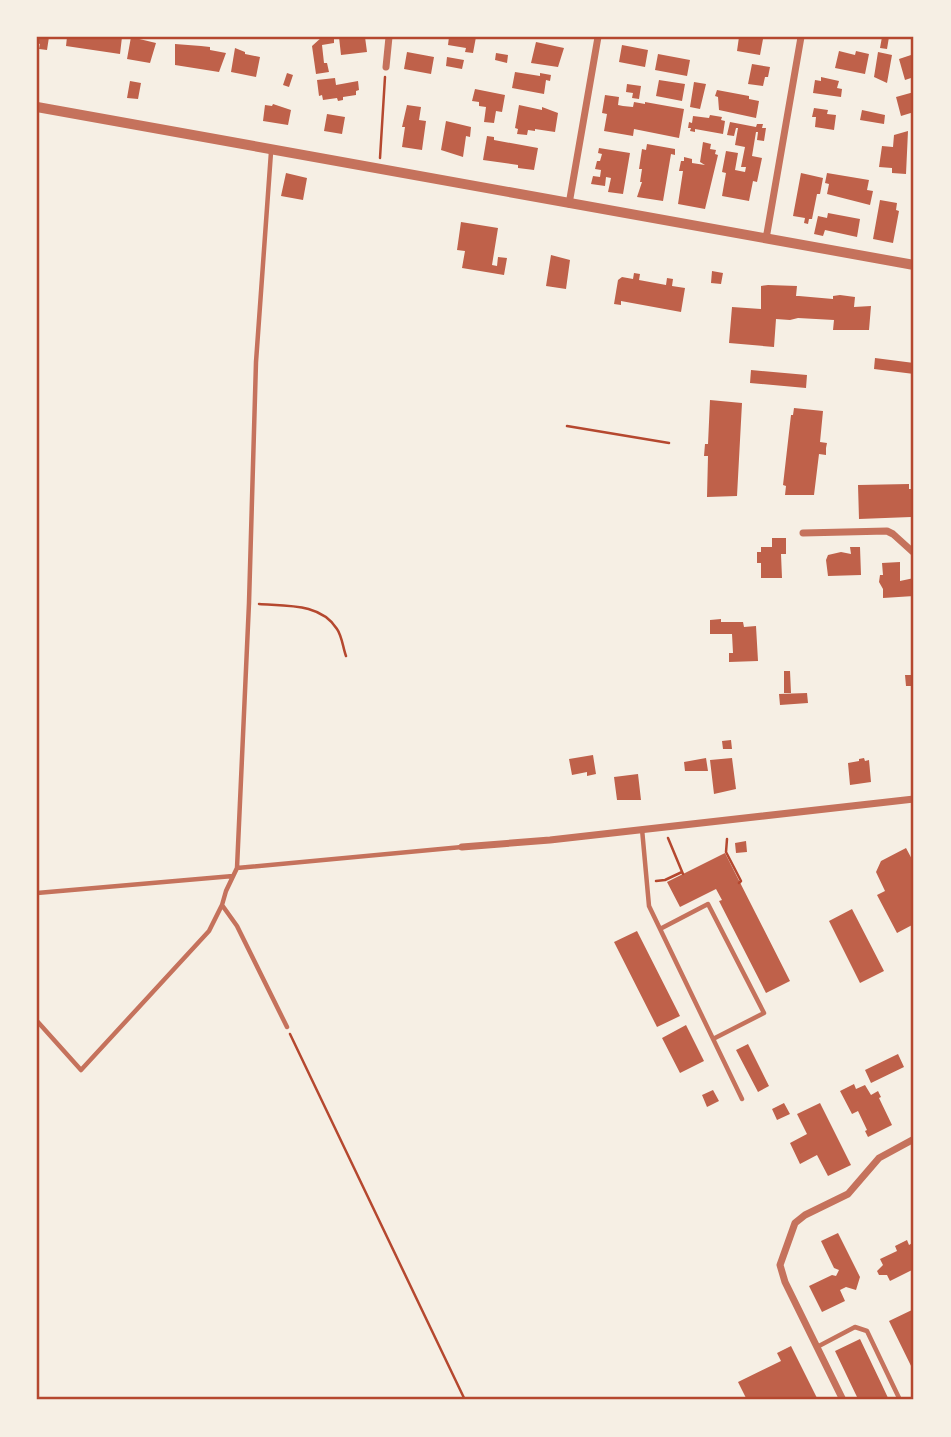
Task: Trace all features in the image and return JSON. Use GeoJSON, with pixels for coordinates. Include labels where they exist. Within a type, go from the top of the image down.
{"type":"FeatureCollection","features":[{"type":"Feature","properties":{"kind":"street"},"geometry":{"type":"LineString","coordinates":[[386,67],[389,37]]}},
{"type":"Feature","properties":{"kind":"street"},"geometry":{"type":"LineString","coordinates":[[569,204],[598,37]]}},
{"type":"Feature","properties":{"kind":"street"},"geometry":{"type":"LineString","coordinates":[[766,239],[801,37]]}},
{"type":"Feature","properties":{"kind":"street"},"geometry":{"type":"LineString","coordinates":[[37,107],[914,265]]}},
{"type":"Feature","properties":{"kind":"street"},"geometry":{"type":"LineString","coordinates":[[803,533],[887,531],[914,553]]}},
{"type":"Feature","properties":{"kind":"street"},"geometry":{"type":"LineString","coordinates":[[461,847],[914,799]]}},
{"type":"Feature","properties":{"kind":"street"},"geometry":{"type":"LineString","coordinates":[[843,1400],[781,1273],[781,1259],[794,1223],[848,1194],[879,1158],[914,1139]]}},
{"type":"Feature","properties":{"kind":"lane"},"geometry":{"type":"LineString","coordinates":[[37,1021],[81,1070],[209,931],[237,868],[256,362],[271,150]]}},
{"type":"Feature","properties":{"kind":"lane"},"geometry":{"type":"LineString","coordinates":[[642,829],[649,906],[742,1099]]}},
{"type":"Feature","properties":{"kind":"lane"},"geometry":{"type":"LineString","coordinates":[[237,868],[461,847]]}},
{"type":"Feature","properties":{"kind":"lane"},"geometry":{"type":"LineString","coordinates":[[37,893],[233,876]]}},
{"type":"Feature","properties":{"kind":"lane"},"geometry":{"type":"LineString","coordinates":[[660,929],[708,904],[764,1013],[713,1039]]}},
{"type":"Feature","properties":{"kind":"lane"},"geometry":{"type":"LineString","coordinates":[[222,905],[237,926],[286,1027]]}},
{"type":"Feature","properties":{"kind":"lane"},"geometry":{"type":"LineString","coordinates":[[817,1347],[855,1328],[867,1331],[900,1400]]}},
{"type":"Feature","properties":{"kind":"path"},"geometry":{"type":"LineString","coordinates":[[380,158],[386,67]]}},
{"type":"Feature","properties":{"kind":"path"},"geometry":{"type":"LineString","coordinates":[[567,426],[669,443]]}},
{"type":"Feature","properties":{"kind":"path"},"geometry":{"type":"LineString","coordinates":[[249,603],[300,607],[319,612],[337,629],[346,656]]}},
{"type":"Feature","properties":{"kind":"path"},"geometry":{"type":"LineString","coordinates":[[647,881],[665,880],[682,873],[664,827]]}},
{"type":"Feature","properties":{"kind":"path"},"geometry":{"type":"LineString","coordinates":[[727,839],[726,852],[741,881],[739,883]]}},
{"type":"Feature","properties":{"kind":"path"},"geometry":{"type":"LineString","coordinates":[[673,864],[678,862]]}},
{"type":"Feature","properties":{"kind":"path"},"geometry":{"type":"LineString","coordinates":[[286,1027],[465,1400]]}},
{"type":"Feature","properties":{"kind":"building"},"geometry":{"type":"Polygon","coordinates":[[[37,37],[49,37],[47,50],[39,49],[37,37]]]}},
{"type":"Feature","properties":{"kind":"building"},"geometry":{"type":"Polygon","coordinates":[[[67,37],[122,37],[120,54],[66,46],[67,37]]]}},
{"type":"Feature","properties":{"kind":"building"},"geometry":{"type":"Polygon","coordinates":[[[131,37],[156,43],[150,63],[127,59],[131,37]]]}},
{"type":"Feature","properties":{"kind":"building"},"geometry":{"type":"Polygon","coordinates":[[[322,37],[334,37],[334,43],[322,45],[324,63],[327,63],[329,72],[316,74],[312,46],[322,37]]]}},
{"type":"Feature","properties":{"kind":"building"},"geometry":{"type":"Polygon","coordinates":[[[339,37],[365,37],[367,52],[341,55],[339,37]]]}},
{"type":"Feature","properties":{"kind":"building"},"geometry":{"type":"Polygon","coordinates":[[[449,37],[476,37],[473,53],[465,52],[466,48],[448,45],[449,37]]]}},
{"type":"Feature","properties":{"kind":"building"},"geometry":{"type":"Polygon","coordinates":[[[739,37],[763,39],[760,55],[737,51],[739,37]]]}},
{"type":"Feature","properties":{"kind":"building"},"geometry":{"type":"Polygon","coordinates":[[[882,37],[889,37],[887,49],[880,48],[882,37]]]}},
{"type":"Feature","properties":{"kind":"building"},"geometry":{"type":"Polygon","coordinates":[[[536,42],[564,48],[558,67],[531,63],[536,42]]]}},
{"type":"Feature","properties":{"kind":"building"},"geometry":{"type":"Polygon","coordinates":[[[175,44],[210,47],[210,50],[226,53],[219,72],[175,65],[175,44]]]}},
{"type":"Feature","properties":{"kind":"building"},"geometry":{"type":"Polygon","coordinates":[[[622,45],[648,50],[645,67],[619,62],[622,45]]]}},
{"type":"Feature","properties":{"kind":"building"},"geometry":{"type":"Polygon","coordinates":[[[235,48],[245,54],[260,57],[256,77],[231,72],[235,48]]]}},
{"type":"Feature","properties":{"kind":"building"},"geometry":{"type":"Polygon","coordinates":[[[839,51],[855,55],[856,51],[869,54],[865,74],[835,68],[839,51]]]}},
{"type":"Feature","properties":{"kind":"building"},"geometry":{"type":"Polygon","coordinates":[[[407,52],[434,57],[431,74],[404,69],[407,52]]]}},
{"type":"Feature","properties":{"kind":"building"},"geometry":{"type":"Polygon","coordinates":[[[878,52],[892,55],[887,83],[874,77],[878,52]]]}},
{"type":"Feature","properties":{"kind":"building"},"geometry":{"type":"Polygon","coordinates":[[[496,53],[508,55],[507,63],[495,60],[496,53]]]}},
{"type":"Feature","properties":{"kind":"building"},"geometry":{"type":"Polygon","coordinates":[[[658,54],[690,60],[687,76],[655,70],[658,54]]]}},
{"type":"Feature","properties":{"kind":"building"},"geometry":{"type":"Polygon","coordinates":[[[914,54],[914,77],[905,80],[899,59],[914,54]]]}},
{"type":"Feature","properties":{"kind":"building"},"geometry":{"type":"Polygon","coordinates":[[[447,57],[464,60],[462,69],[446,66],[447,57]]]}},
{"type":"Feature","properties":{"kind":"building"},"geometry":{"type":"Polygon","coordinates":[[[752,64],[770,67],[763,86],[748,84],[752,64]]]}},
{"type":"Feature","properties":{"kind":"building"},"geometry":{"type":"Polygon","coordinates":[[[515,72],[551,75],[550,81],[546,80],[544,94],[512,88],[515,72]]]}},
{"type":"Feature","properties":{"kind":"building"},"geometry":{"type":"Polygon","coordinates":[[[287,73],[293,75],[289,87],[283,85],[287,73]]]}},
{"type":"Feature","properties":{"kind":"building"},"geometry":{"type":"Polygon","coordinates":[[[821,77],[839,81],[837,88],[842,89],[841,97],[813,93],[815,80],[821,81],[821,77]]]}},
{"type":"Feature","properties":{"kind":"building"},"geometry":{"type":"Polygon","coordinates":[[[335,78],[336,85],[358,81],[359,90],[356,95],[343,97],[343,100],[338,101],[337,98],[323,100],[322,95],[319,96],[317,80],[335,78]]]}},
{"type":"Feature","properties":{"kind":"building"},"geometry":{"type":"Polygon","coordinates":[[[659,80],[685,84],[682,101],[656,96],[659,80]]]}},
{"type":"Feature","properties":{"kind":"building"},"geometry":{"type":"Polygon","coordinates":[[[130,81],[141,83],[138,99],[127,98],[130,81]]]}},
{"type":"Feature","properties":{"kind":"building"},"geometry":{"type":"Polygon","coordinates":[[[694,82],[706,84],[700,109],[690,107],[694,82]]]}},
{"type":"Feature","properties":{"kind":"building"},"geometry":{"type":"Polygon","coordinates":[[[627,84],[641,86],[639,99],[632,98],[633,93],[626,92],[627,84]]]}},
{"type":"Feature","properties":{"kind":"building"},"geometry":{"type":"Polygon","coordinates":[[[475,89],[505,95],[502,112],[496,111],[494,123],[484,122],[486,107],[472,101],[475,89]]]}},
{"type":"Feature","properties":{"kind":"building"},"geometry":{"type":"Polygon","coordinates":[[[717,90],[749,96],[749,99],[759,101],[756,118],[719,110],[718,97],[715,96],[717,90]]]}},
{"type":"Feature","properties":{"kind":"building"},"geometry":{"type":"Polygon","coordinates":[[[914,92],[914,112],[901,116],[896,97],[914,92]]]}},
{"type":"Feature","properties":{"kind":"building"},"geometry":{"type":"Polygon","coordinates":[[[605,95],[619,97],[618,105],[623,106],[633,107],[634,102],[645,102],[684,109],[679,138],[634,129],[633,136],[604,131],[607,114],[602,113],[605,95]]]}},
{"type":"Feature","properties":{"kind":"building"},"geometry":{"type":"Polygon","coordinates":[[[273,104],[291,110],[288,125],[263,121],[265,105],[273,104]]]}},
{"type":"Feature","properties":{"kind":"building"},"geometry":{"type":"Polygon","coordinates":[[[407,105],[421,107],[419,120],[426,121],[422,150],[402,147],[405,127],[402,127],[407,105]]]}},
{"type":"Feature","properties":{"kind":"building"},"geometry":{"type":"Polygon","coordinates":[[[519,105],[542,110],[542,107],[558,113],[555,132],[535,129],[528,130],[527,135],[517,134],[518,129],[515,128],[519,105]]]}},
{"type":"Feature","properties":{"kind":"building"},"geometry":{"type":"Polygon","coordinates":[[[814,108],[828,110],[827,114],[836,115],[834,130],[815,127],[816,117],[812,117],[814,108]]]}},
{"type":"Feature","properties":{"kind":"building"},"geometry":{"type":"Polygon","coordinates":[[[862,110],[885,115],[884,124],[860,120],[862,110]]]}},
{"type":"Feature","properties":{"kind":"building"},"geometry":{"type":"Polygon","coordinates":[[[327,114],[345,117],[342,134],[324,131],[327,114]]]}},
{"type":"Feature","properties":{"kind":"building"},"geometry":{"type":"Polygon","coordinates":[[[710,115],[722,117],[721,120],[725,121],[723,134],[695,129],[695,132],[690,131],[689,122],[692,123],[693,116],[709,118],[710,115]]]}},
{"type":"Feature","properties":{"kind":"building"},"geometry":{"type":"Polygon","coordinates":[[[446,121],[471,127],[470,137],[466,136],[463,157],[441,150],[446,121]]]}},
{"type":"Feature","properties":{"kind":"building"},"geometry":{"type":"Polygon","coordinates":[[[730,122],[756,127],[757,124],[763,124],[762,128],[766,128],[764,141],[757,140],[756,132],[752,156],[762,158],[757,182],[753,181],[749,201],[722,196],[726,173],[722,172],[726,151],[738,153],[735,170],[745,172],[746,167],[741,167],[745,147],[735,145],[738,128],[734,136],[727,135],[730,122]]]}},
{"type":"Feature","properties":{"kind":"building"},"geometry":{"type":"Polygon","coordinates":[[[908,131],[906,174],[892,173],[892,168],[879,167],[882,146],[893,147],[894,135],[908,131]]]}},
{"type":"Feature","properties":{"kind":"building"},"geometry":{"type":"Polygon","coordinates":[[[487,136],[494,137],[494,140],[538,148],[534,170],[483,160],[487,136]]]}},
{"type":"Feature","properties":{"kind":"building"},"geometry":{"type":"Polygon","coordinates":[[[703,142],[711,144],[710,149],[716,150],[715,154],[718,155],[705,209],[678,204],[683,171],[679,171],[681,161],[684,161],[684,157],[692,159],[692,163],[705,165],[700,162],[703,142]]]}},
{"type":"Feature","properties":{"kind":"building"},"geometry":{"type":"Polygon","coordinates":[[[647,144],[675,149],[675,155],[671,154],[663,201],[637,197],[642,182],[642,169],[639,169],[642,149],[646,150],[647,144]]]}},
{"type":"Feature","properties":{"kind":"building"},"geometry":{"type":"Polygon","coordinates":[[[599,148],[630,153],[623,194],[608,192],[611,178],[606,177],[605,186],[591,184],[593,176],[600,177],[601,170],[595,169],[602,154],[598,153],[599,148]]]}},
{"type":"Feature","properties":{"kind":"building"},"geometry":{"type":"Polygon","coordinates":[[[286,173],[307,178],[303,200],[281,196],[286,173]]]}},
{"type":"Feature","properties":{"kind":"building"},"geometry":{"type":"Polygon","coordinates":[[[801,173],[823,178],[812,219],[809,219],[808,224],[804,223],[805,218],[793,216],[801,173]]]}},
{"type":"Feature","properties":{"kind":"building"},"geometry":{"type":"Polygon","coordinates":[[[827,173],[869,180],[867,190],[873,191],[870,205],[827,194],[827,173]]]}},
{"type":"Feature","properties":{"kind":"building"},"geometry":{"type":"Polygon","coordinates":[[[880,200],[897,203],[896,210],[899,211],[893,243],[873,239],[880,200]]]}},
{"type":"Feature","properties":{"kind":"building"},"geometry":{"type":"Polygon","coordinates":[[[828,213],[860,219],[857,237],[825,230],[823,236],[814,234],[818,216],[827,218],[828,213]]]}},
{"type":"Feature","properties":{"kind":"building"},"geometry":{"type":"Polygon","coordinates":[[[461,222],[498,228],[492,265],[497,266],[498,257],[507,258],[504,275],[462,268],[465,251],[457,250],[461,222]]]}},
{"type":"Feature","properties":{"kind":"building"},"geometry":{"type":"Polygon","coordinates":[[[551,255],[570,260],[566,289],[546,286],[551,255]]]}},
{"type":"Feature","properties":{"kind":"building"},"geometry":{"type":"Polygon","coordinates":[[[712,271],[723,273],[721,284],[711,283],[712,271]]]}},
{"type":"Feature","properties":{"kind":"building"},"geometry":{"type":"Polygon","coordinates":[[[634,273],[640,274],[639,280],[666,285],[667,278],[673,279],[672,286],[685,288],[681,312],[621,301],[621,305],[614,304],[618,280],[622,277],[633,279],[634,273]]]}},
{"type":"Feature","properties":{"kind":"building"},"geometry":{"type":"Polygon","coordinates":[[[761,286],[797,286],[796,296],[833,299],[833,296],[840,295],[855,297],[854,307],[871,306],[869,330],[833,330],[834,320],[776,319],[774,347],[729,343],[732,307],[761,309],[761,286]]]}},
{"type":"Feature","properties":{"kind":"building"},"geometry":{"type":"Polygon","coordinates":[[[875,358],[914,363],[914,374],[874,369],[875,358]]]}},
{"type":"Feature","properties":{"kind":"building"},"geometry":{"type":"Polygon","coordinates":[[[751,370],[807,375],[806,388],[750,383],[751,370]]]}},
{"type":"Feature","properties":{"kind":"building"},"geometry":{"type":"Polygon","coordinates":[[[710,400],[742,403],[737,496],[707,497],[708,456],[704,456],[705,444],[708,444],[710,400]]]}},
{"type":"Feature","properties":{"kind":"building"},"geometry":{"type":"Polygon","coordinates":[[[794,408],[823,411],[820,442],[827,443],[826,455],[819,454],[814,495],[785,495],[786,486],[783,485],[794,408]]]}},
{"type":"Feature","properties":{"kind":"building"},"geometry":{"type":"Polygon","coordinates":[[[909,484],[909,489],[914,489],[914,513],[911,513],[911,517],[859,519],[858,485],[909,484]]]}},
{"type":"Feature","properties":{"kind":"building"},"geometry":{"type":"Polygon","coordinates":[[[772,538],[786,538],[786,554],[781,554],[782,578],[761,578],[761,563],[757,563],[757,552],[761,552],[761,547],[772,547],[772,538]]]}},
{"type":"Feature","properties":{"kind":"building"},"geometry":{"type":"Polygon","coordinates":[[[850,547],[860,547],[861,575],[828,576],[828,555],[841,552],[851,554],[850,547]]]}},
{"type":"Feature","properties":{"kind":"building"},"geometry":{"type":"Polygon","coordinates":[[[900,562],[900,581],[914,578],[914,596],[883,598],[883,589],[879,582],[880,575],[883,575],[882,563],[900,562]]]}},
{"type":"Feature","properties":{"kind":"building"},"geometry":{"type":"Polygon","coordinates":[[[721,619],[721,622],[743,622],[744,627],[756,626],[758,661],[729,662],[729,653],[733,653],[732,634],[710,634],[710,620],[721,619]]]}},
{"type":"Feature","properties":{"kind":"building"},"geometry":{"type":"Polygon","coordinates":[[[784,671],[790,671],[791,693],[784,693],[784,671]]]}},
{"type":"Feature","properties":{"kind":"building"},"geometry":{"type":"Polygon","coordinates":[[[905,675],[914,675],[914,686],[906,686],[905,675]]]}},
{"type":"Feature","properties":{"kind":"building"},"geometry":{"type":"Polygon","coordinates":[[[807,693],[808,703],[780,705],[779,694],[807,693]]]}},
{"type":"Feature","properties":{"kind":"building"},"geometry":{"type":"Polygon","coordinates":[[[731,740],[732,749],[723,749],[722,741],[731,740]]]}},
{"type":"Feature","properties":{"kind":"building"},"geometry":{"type":"Polygon","coordinates":[[[593,755],[596,774],[587,776],[587,772],[572,775],[569,759],[593,755]]]}},
{"type":"Feature","properties":{"kind":"building"},"geometry":{"type":"Polygon","coordinates":[[[706,758],[708,771],[685,771],[684,762],[706,758]]]}},
{"type":"Feature","properties":{"kind":"building"},"geometry":{"type":"Polygon","coordinates":[[[732,758],[736,789],[714,794],[710,760],[732,758]]]}},
{"type":"Feature","properties":{"kind":"building"},"geometry":{"type":"Polygon","coordinates":[[[864,758],[865,761],[869,760],[871,782],[850,785],[848,763],[864,758]]]}},
{"type":"Feature","properties":{"kind":"building"},"geometry":{"type":"Polygon","coordinates":[[[638,774],[641,800],[617,800],[614,777],[638,774]]]}},
{"type":"Feature","properties":{"kind":"building"},"geometry":{"type":"Polygon","coordinates":[[[746,841],[747,852],[736,853],[735,843],[746,841]]]}},
{"type":"Feature","properties":{"kind":"building"},"geometry":{"type":"Polygon","coordinates":[[[906,848],[914,863],[914,924],[897,933],[877,895],[885,891],[876,872],[881,861],[906,848]]]}},
{"type":"Feature","properties":{"kind":"building"},"geometry":{"type":"Polygon","coordinates":[[[725,853],[790,981],[766,993],[719,901],[722,900],[716,889],[680,907],[667,882],[725,853]]]}},
{"type":"Feature","properties":{"kind":"building"},"geometry":{"type":"Polygon","coordinates":[[[852,909],[884,971],[860,983],[829,921],[852,909]]]}},
{"type":"Feature","properties":{"kind":"building"},"geometry":{"type":"Polygon","coordinates":[[[637,931],[680,1016],[657,1027],[614,942],[637,931]]]}},
{"type":"Feature","properties":{"kind":"building"},"geometry":{"type":"Polygon","coordinates":[[[686,1025],[704,1061],[680,1073],[662,1038],[686,1025]]]}},
{"type":"Feature","properties":{"kind":"building"},"geometry":{"type":"Polygon","coordinates":[[[748,1044],[769,1086],[758,1092],[736,1050],[748,1044]]]}},
{"type":"Feature","properties":{"kind":"building"},"geometry":{"type":"Polygon","coordinates":[[[898,1054],[904,1067],[871,1083],[865,1070],[898,1054]]]}},
{"type":"Feature","properties":{"kind":"building"},"geometry":{"type":"Polygon","coordinates":[[[854,1084],[856,1089],[865,1085],[871,1095],[878,1091],[892,1125],[868,1137],[858,1111],[852,1114],[840,1091],[854,1084]]]}},
{"type":"Feature","properties":{"kind":"building"},"geometry":{"type":"Polygon","coordinates":[[[713,1090],[719,1101],[707,1107],[702,1095],[713,1090]]]}},
{"type":"Feature","properties":{"kind":"building"},"geometry":{"type":"Polygon","coordinates":[[[784,1103],[790,1114],[777,1120],[772,1109],[784,1103]]]}},
{"type":"Feature","properties":{"kind":"building"},"geometry":{"type":"Polygon","coordinates":[[[820,1103],[851,1165],[828,1176],[817,1155],[800,1164],[790,1143],[807,1134],[797,1114],[820,1103]]]}},
{"type":"Feature","properties":{"kind":"building"},"geometry":{"type":"Polygon","coordinates":[[[838,1233],[860,1277],[856,1290],[846,1287],[840,1290],[845,1301],[822,1312],[809,1286],[832,1275],[836,1276],[839,1270],[834,1268],[821,1241],[838,1233]]]}},
{"type":"Feature","properties":{"kind":"building"},"geometry":{"type":"Polygon","coordinates":[[[907,1240],[909,1245],[914,1242],[914,1269],[890,1281],[887,1275],[879,1275],[877,1271],[883,1265],[880,1259],[897,1251],[895,1246],[907,1240]]]}},
{"type":"Feature","properties":{"kind":"building"},"geometry":{"type":"Polygon","coordinates":[[[914,1309],[914,1372],[889,1321],[914,1309]]]}},
{"type":"Feature","properties":{"kind":"building"},"geometry":{"type":"Polygon","coordinates":[[[860,1339],[889,1400],[858,1400],[835,1351],[860,1339]]]}},
{"type":"Feature","properties":{"kind":"building"},"geometry":{"type":"Polygon","coordinates":[[[791,1346],[818,1400],[747,1400],[738,1382],[781,1361],[777,1353],[791,1346]]]}}]}
